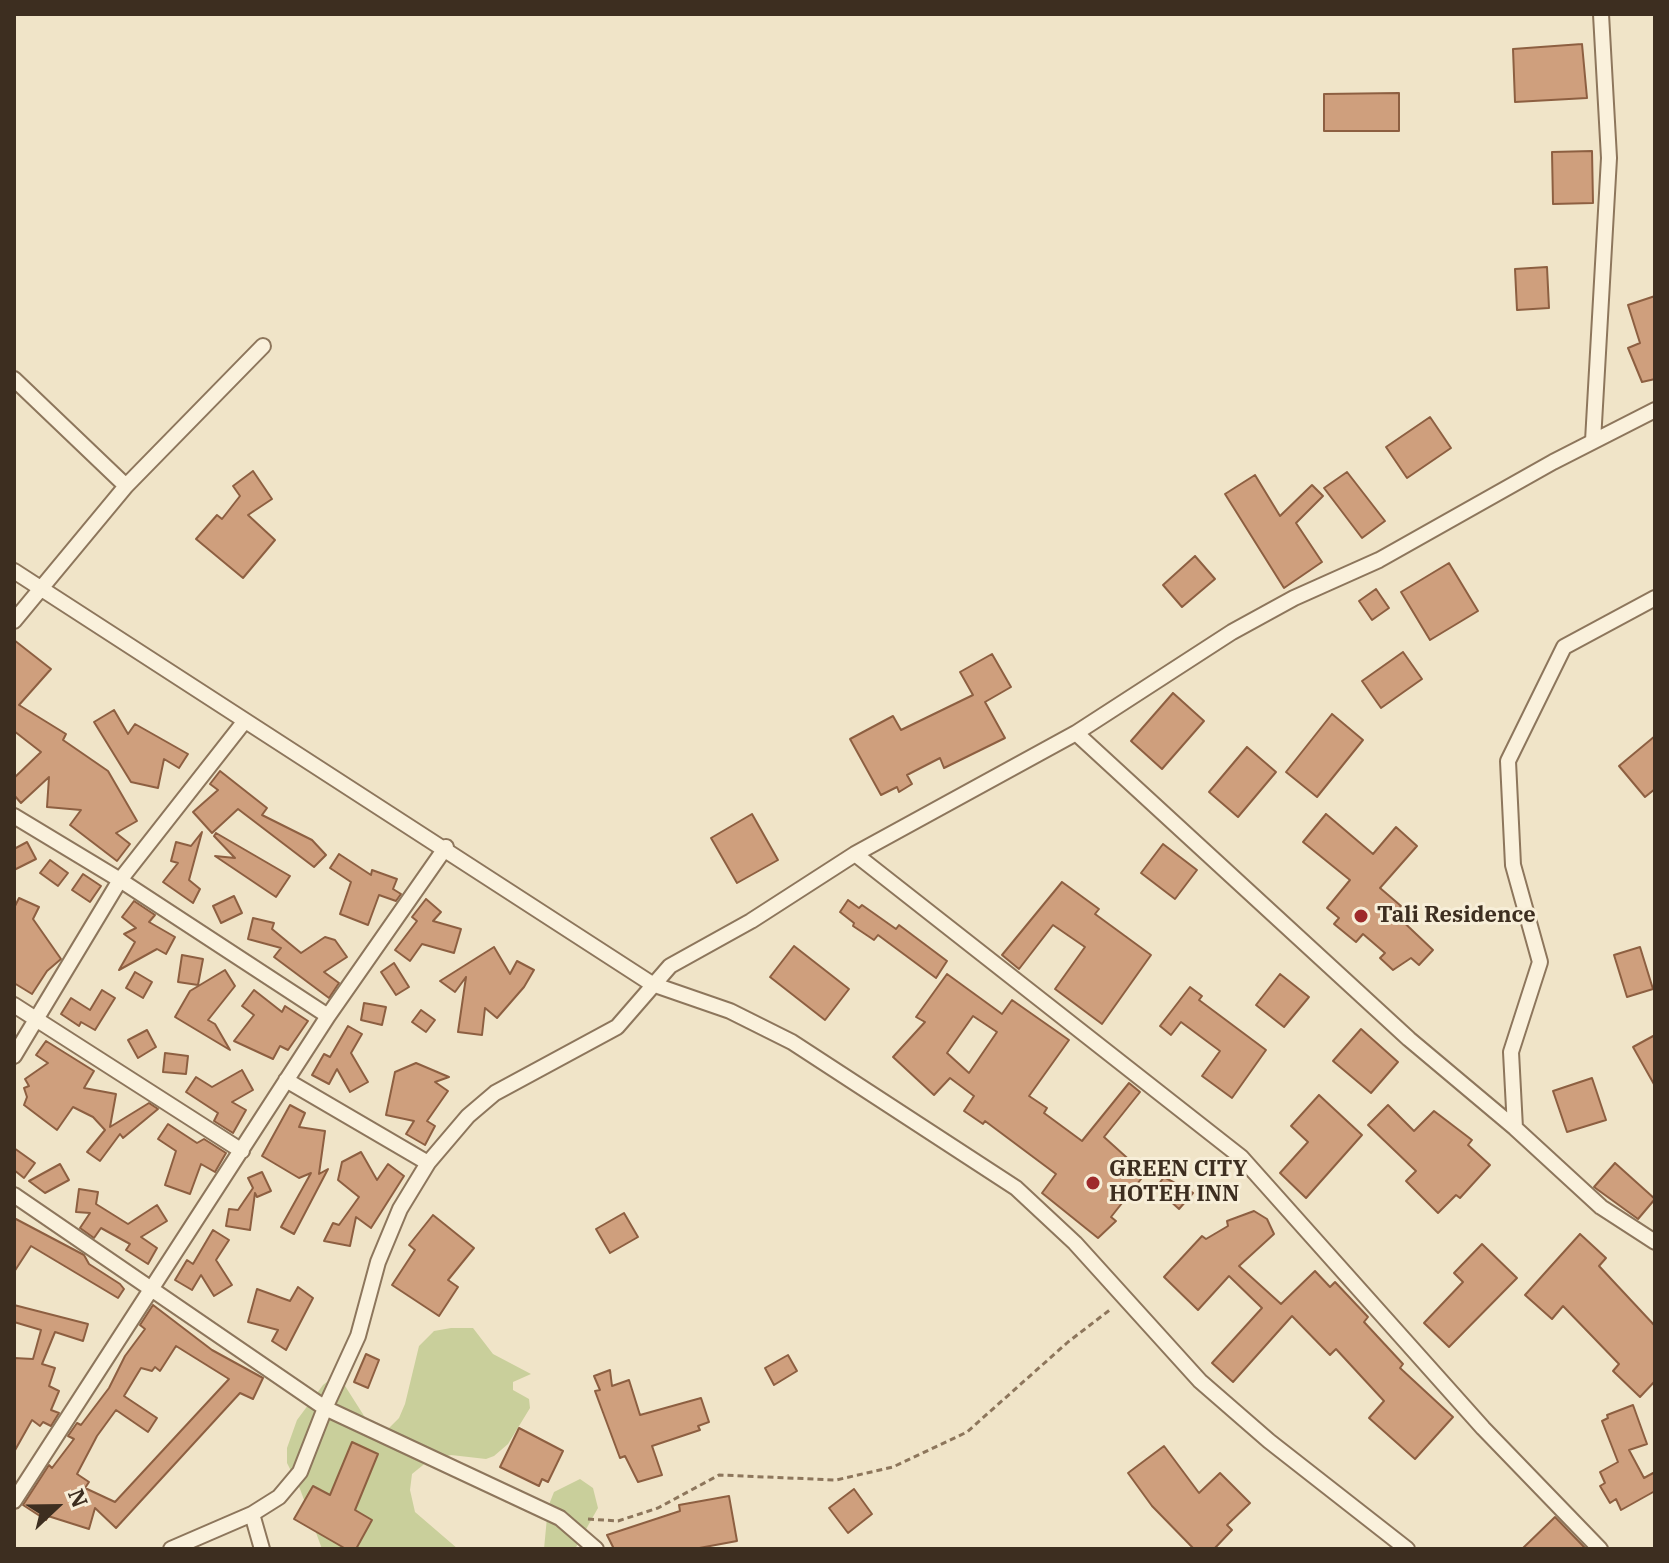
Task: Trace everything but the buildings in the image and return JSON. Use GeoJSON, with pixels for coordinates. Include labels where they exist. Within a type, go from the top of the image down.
{"type":"FeatureCollection","features":[{"type":"Feature","properties":{"kind":"street"},"geometry":{"type":"LineString","coordinates":[[1593,441],[1609,158],[1601,14]]}},
{"type":"Feature","properties":{"kind":"street"},"geometry":{"type":"LineString","coordinates":[[14,621],[38,588],[126,486],[263,346]]}},
{"type":"Feature","properties":{"kind":"street"},"geometry":{"type":"LineString","coordinates":[[14,379],[126,486]]}},
{"type":"Feature","properties":{"kind":"street"},"geometry":{"type":"LineString","coordinates":[[171,1549],[252,1514],[279,1497],[300,1472],[358,1336],[389,1235],[428,1163],[468,1116],[495,1093],[617,1027],[636,1009],[652,984],[670,966],[751,921],[855,854],[1076,733],[1232,632],[1294,598],[1379,560],[1655,410]]}},
{"type":"Feature","properties":{"kind":"street"},"geometry":{"type":"LineString","coordinates":[[14,571],[244,722],[446,847],[652,984],[730,1011],[792,1042],[1016,1188],[1075,1243],[1200,1381],[1314,1478],[1407,1549]]}},
{"type":"Feature","properties":{"kind":"street"},"geometry":{"type":"LineString","coordinates":[[1515,1128],[1511,1052],[1540,962],[1513,865],[1508,761],[1564,647],[1655,598]]}},
{"type":"Feature","properties":{"kind":"street"},"geometry":{"type":"LineString","coordinates":[[14,1056],[120,880],[244,722]]}},
{"type":"Feature","properties":{"kind":"street"},"geometry":{"type":"LineString","coordinates":[[1076,733],[1397,1029],[1515,1128],[1601,1207],[1655,1242]]}},
{"type":"Feature","properties":{"kind":"street"},"geometry":{"type":"LineString","coordinates":[[14,816],[120,880],[328,1016]]}},
{"type":"Feature","properties":{"kind":"street"},"geometry":{"type":"LineString","coordinates":[[14,1501],[214,1188],[242,1151],[328,1016],[446,847]]}},
{"type":"Feature","properties":{"kind":"street"},"geometry":{"type":"LineString","coordinates":[[855,854],[1241,1157],[1483,1428],[1600,1549]]}},
{"type":"Feature","properties":{"kind":"street"},"geometry":{"type":"LineString","coordinates":[[14,1005],[242,1151]]}},
{"type":"Feature","properties":{"kind":"street"},"geometry":{"type":"LineString","coordinates":[[286,1080],[428,1163]]}},
{"type":"Feature","properties":{"kind":"street"},"geometry":{"type":"LineString","coordinates":[[14,1195],[325,1408],[560,1518],[596,1549]]}},
{"type":"Feature","properties":{"kind":"street"},"geometry":{"type":"LineString","coordinates":[[252,1514],[262,1549]]}},
{"type":"Feature","properties":{"kind":"path"},"geometry":{"type":"LineString","coordinates":[[560,1518],[618,1521],[658,1508],[719,1475],[836,1480],[893,1467],[967,1432],[1068,1342],[1124,1300]]}},
{"type":"Feature","properties":{"kind":"green space"},"geometry":{"type":"Polygon","coordinates":[[[473,1328],[493,1354],[531,1374],[513,1382],[513,1390],[529,1399],[530,1408],[508,1444],[494,1456],[486,1459],[451,1455],[428,1461],[412,1474],[410,1490],[415,1512],[458,1549],[322,1549],[287,1463],[287,1448],[297,1420],[323,1385],[332,1378],[340,1378],[366,1419],[380,1432],[388,1429],[399,1418],[405,1404],[419,1346],[434,1331],[473,1328]]]}},
{"type":"Feature","properties":{"kind":"green space"},"geometry":{"type":"Polygon","coordinates":[[[580,1479],[593,1488],[598,1508],[575,1549],[544,1549],[548,1507],[554,1492],[580,1479]]]}},
{"type":"Feature","properties":{"kind":"place","name":"Tali Residence"},"geometry":{"type":"Point","coordinates":[1361,916]}},
{"type":"Feature","properties":{"kind":"place","name":"GREEN CITY HOTEH INN"},"geometry":{"type":"Point","coordinates":[1093,1183]}}]}
